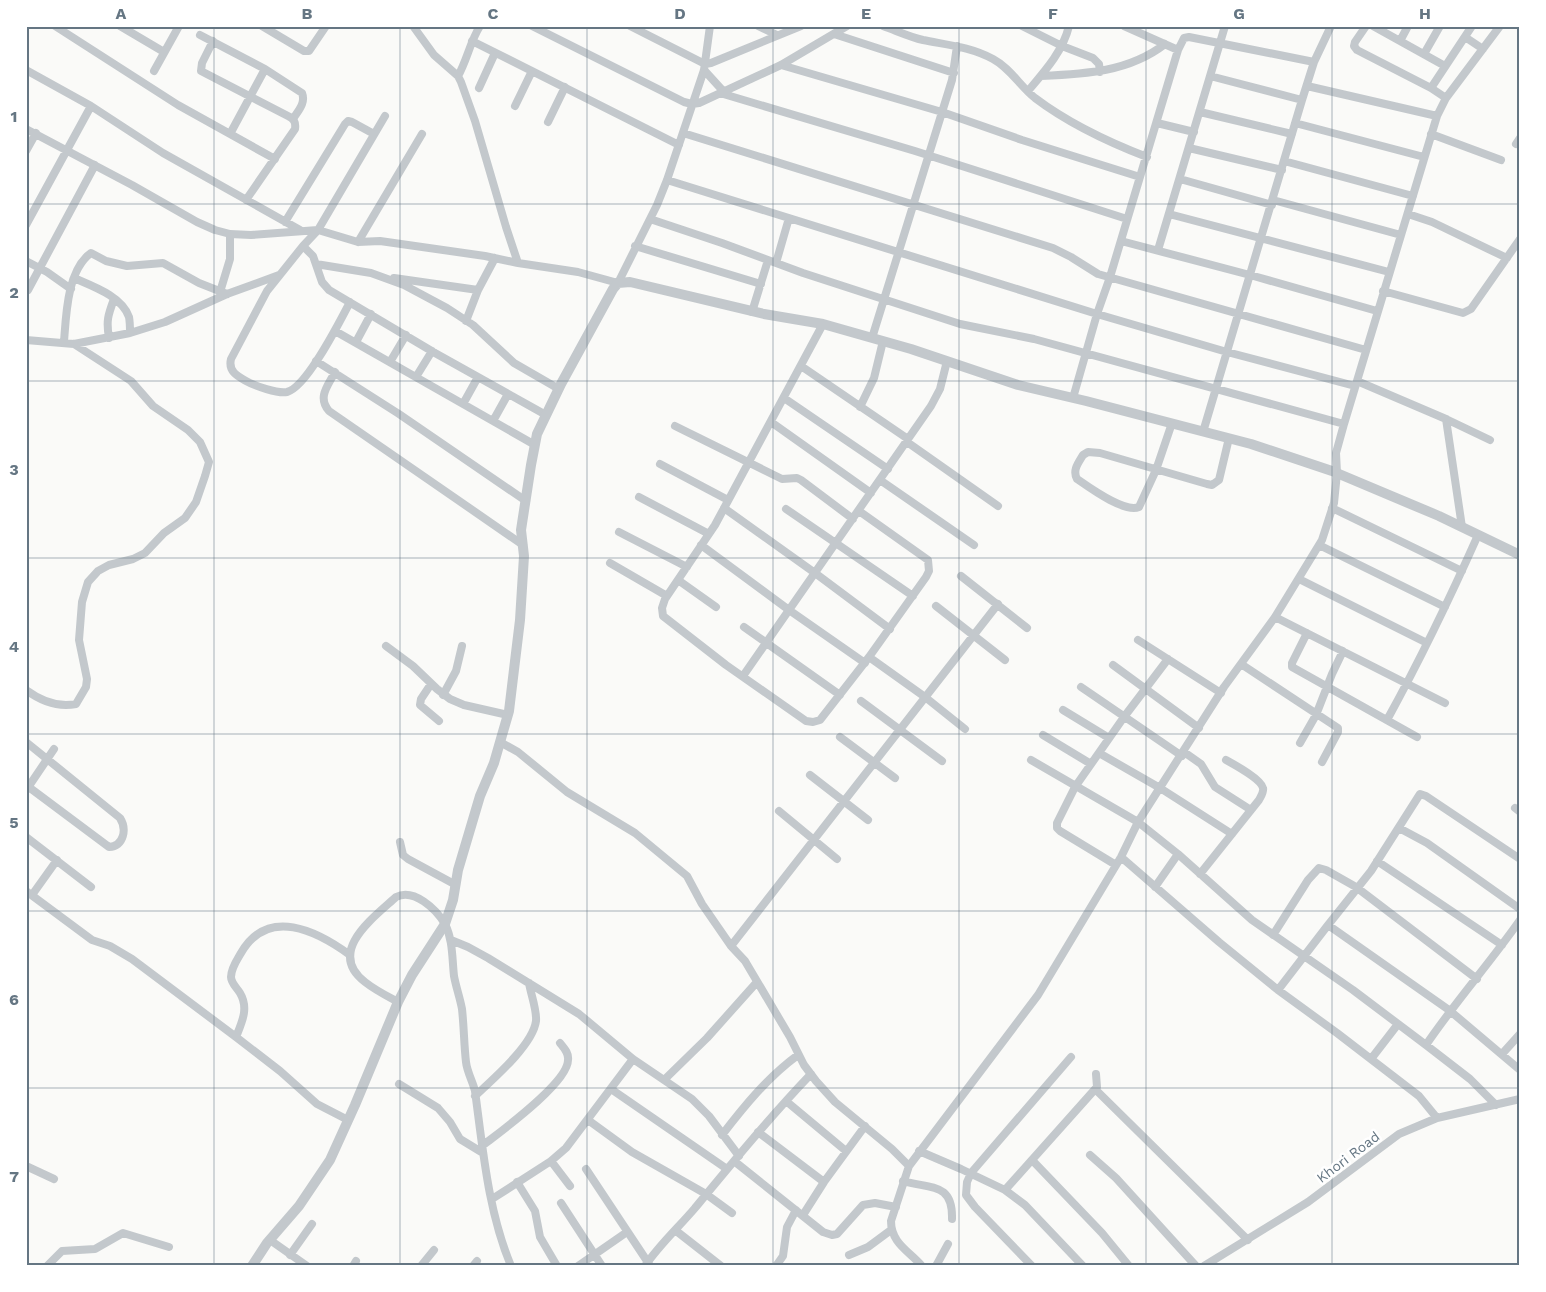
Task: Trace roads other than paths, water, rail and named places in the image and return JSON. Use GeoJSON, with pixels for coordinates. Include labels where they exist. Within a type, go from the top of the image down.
{"type":"FeatureCollection","features":[{"type":"Feature","properties":{"kind":"street"},"geometry":{"type":"LineString","coordinates":[[55,26],[178,105],[275,159]]}},
{"type":"Feature","properties":{"kind":"street"},"geometry":{"type":"LineString","coordinates":[[120,26],[164,52]]}},
{"type":"Feature","properties":{"kind":"street"},"geometry":{"type":"LineString","coordinates":[[154,71],[179,26]]}},
{"type":"Feature","properties":{"kind":"street"},"geometry":{"type":"LineString","coordinates":[[262,26],[304,51],[308,51],[325,27]]}},
{"type":"Feature","properties":{"kind":"street"},"geometry":{"type":"LineString","coordinates":[[413,26],[434,55],[458,76],[464,89],[518,263]]}},
{"type":"Feature","properties":{"kind":"street"},"geometry":{"type":"LineString","coordinates":[[458,76],[480,26]]}},
{"type":"Feature","properties":{"kind":"street"},"geometry":{"type":"LineString","coordinates":[[532,26],[676,98],[692,104],[722,93],[781,65],[846,26]]}},
{"type":"Feature","properties":{"kind":"street"},"geometry":{"type":"LineString","coordinates":[[630,26],[704,67],[722,93],[929,155],[1127,220]]}},
{"type":"Feature","properties":{"kind":"street"},"geometry":{"type":"LineString","coordinates":[[252,1266],[270,1240],[299,1206],[330,1160],[398,1002],[412,974],[444,924],[453,900],[458,870],[480,796],[494,763],[508,715],[520,620],[524,556],[521,530],[537,434],[559,389],[618,283],[667,180],[704,67],[710,26]]}},
{"type":"Feature","properties":{"kind":"street"},"geometry":{"type":"LineString","coordinates":[[758,26],[777,35]]}},
{"type":"Feature","properties":{"kind":"street"},"geometry":{"type":"LineString","coordinates":[[704,67],[801,26]]}},
{"type":"Feature","properties":{"kind":"street"},"geometry":{"type":"LineString","coordinates":[[883,26],[922,39],[972,49],[996,60],[1028,91],[1048,107],[1103,138],[1147,157]]}},
{"type":"Feature","properties":{"kind":"street"},"geometry":{"type":"LineString","coordinates":[[1022,26],[1062,46],[1097,60],[1100,72]]}},
{"type":"Feature","properties":{"kind":"street"},"geometry":{"type":"LineString","coordinates":[[1028,91],[1066,40],[1069,26]]}},
{"type":"Feature","properties":{"kind":"street"},"geometry":{"type":"LineString","coordinates":[[1124,26],[1178,50]]}},
{"type":"Feature","properties":{"kind":"street"},"geometry":{"type":"LineString","coordinates":[[1158,250],[1225,26]]}},
{"type":"Feature","properties":{"kind":"street"},"geometry":{"type":"LineString","coordinates":[[1366,26],[1355,42],[1356,50],[1431,88],[1446,98]]}},
{"type":"Feature","properties":{"kind":"street"},"geometry":{"type":"LineString","coordinates":[[1373,26],[1445,66]]}},
{"type":"Feature","properties":{"kind":"street"},"geometry":{"type":"LineString","coordinates":[[1400,41],[1408,26]]}},
{"type":"Feature","properties":{"kind":"street"},"geometry":{"type":"LineString","coordinates":[[1424,54],[1440,26]]}},
{"type":"Feature","properties":{"kind":"street"},"geometry":{"type":"LineString","coordinates":[[1431,88],[1472,26]]}},
{"type":"Feature","properties":{"kind":"street"},"geometry":{"type":"LineString","coordinates":[[922,1266],[898,1243],[891,1230],[891,1221],[909,1166],[918,1151],[998,1050],[1038,995],[1121,857],[1138,822],[1220,693],[1275,617],[1319,545],[1332,508],[1337,473],[1336,453],[1437,116],[1446,98],[1500,26]]}},
{"type":"Feature","properties":{"kind":"street"},"geometry":{"type":"LineString","coordinates":[[1203,432],[1302,100],[1314,62],[1329,27]]}},
{"type":"Feature","properties":{"kind":"street"},"geometry":{"type":"LineString","coordinates":[[834,34],[954,73]]}},
{"type":"Feature","properties":{"kind":"street"},"geometry":{"type":"LineString","coordinates":[[200,35],[265,69],[302,93],[303,102],[294,119]]}},
{"type":"Feature","properties":{"kind":"street"},"geometry":{"type":"LineString","coordinates":[[1073,398],[1096,314],[1110,277],[1178,50],[1184,38],[1190,37],[1314,62]]}},
{"type":"Feature","properties":{"kind":"street"},"geometry":{"type":"LineString","coordinates":[[1465,37],[1482,48]]}},
{"type":"Feature","properties":{"kind":"street"},"geometry":{"type":"LineString","coordinates":[[213,41],[202,63],[201,71],[294,119],[296,124],[295,129],[246,200]]}},
{"type":"Feature","properties":{"kind":"street"},"geometry":{"type":"LineString","coordinates":[[472,41],[679,145]]}},
{"type":"Feature","properties":{"kind":"street"},"geometry":{"type":"LineString","coordinates":[[1041,76],[1100,72],[1125,66],[1152,54],[1165,44]]}},
{"type":"Feature","properties":{"kind":"street"},"geometry":{"type":"LineString","coordinates":[[860,407],[874,378],[877,339],[884,300],[954,73],[957,46]]}},
{"type":"Feature","properties":{"kind":"street"},"geometry":{"type":"LineString","coordinates":[[479,88],[495,52]]}},
{"type":"Feature","properties":{"kind":"street"},"geometry":{"type":"LineString","coordinates":[[781,65],[942,112],[1022,140],[1140,177]]}},
{"type":"Feature","properties":{"kind":"street"},"geometry":{"type":"LineString","coordinates":[[230,134],[265,69]]}},
{"type":"Feature","properties":{"kind":"street"},"geometry":{"type":"LineString","coordinates":[[26,70],[91,106],[162,153],[300,230]]}},
{"type":"Feature","properties":{"kind":"street"},"geometry":{"type":"LineString","coordinates":[[515,106],[532,71]]}},
{"type":"Feature","properties":{"kind":"street"},"geometry":{"type":"LineString","coordinates":[[1210,76],[1302,100]]}},
{"type":"Feature","properties":{"kind":"street"},"geometry":{"type":"LineString","coordinates":[[1307,86],[1437,116]]}},
{"type":"Feature","properties":{"kind":"street"},"geometry":{"type":"LineString","coordinates":[[548,122],[565,87]]}},
{"type":"Feature","properties":{"kind":"street"},"geometry":{"type":"LineString","coordinates":[[26,225],[91,106]]}},
{"type":"Feature","properties":{"kind":"street"},"geometry":{"type":"LineString","coordinates":[[1200,112],[1292,134]]}},
{"type":"Feature","properties":{"kind":"street"},"geometry":{"type":"LineString","coordinates":[[350,302],[316,361],[295,389],[282,393],[259,387],[247,382],[232,371],[229,365],[231,359],[257,309],[279,275],[318,230],[385,116]]}},
{"type":"Feature","properties":{"kind":"street"},"geometry":{"type":"LineString","coordinates":[[285,222],[348,121],[374,134]]}},
{"type":"Feature","properties":{"kind":"street"},"geometry":{"type":"LineString","coordinates":[[1157,122],[1194,132]]}},
{"type":"Feature","properties":{"kind":"street"},"geometry":{"type":"LineString","coordinates":[[1296,123],[1424,157]]}},
{"type":"Feature","properties":{"kind":"street"},"geometry":{"type":"LineString","coordinates":[[26,128],[197,222],[215,230],[230,234],[251,235],[318,230],[358,242],[423,246],[578,272],[618,283],[624,281],[652,286],[752,312],[823,324],[877,339],[1018,385],[1251,444],[1337,473],[1520,554]]}},
{"type":"Feature","properties":{"kind":"street"},"geometry":{"type":"LineString","coordinates":[[683,133],[1053,248],[1071,256],[1090,269],[1110,277],[1366,350]]}},
{"type":"Feature","properties":{"kind":"street"},"geometry":{"type":"LineString","coordinates":[[26,151],[36,134]]}},
{"type":"Feature","properties":{"kind":"street"},"geometry":{"type":"LineString","coordinates":[[358,242],[422,134]]}},
{"type":"Feature","properties":{"kind":"street"},"geometry":{"type":"LineString","coordinates":[[1431,134],[1501,160]]}},
{"type":"Feature","properties":{"kind":"street"},"geometry":{"type":"LineString","coordinates":[[1189,148],[1282,170]]}},
{"type":"Feature","properties":{"kind":"street"},"geometry":{"type":"LineString","coordinates":[[1284,161],[1413,196]]}},
{"type":"Feature","properties":{"kind":"street"},"geometry":{"type":"LineString","coordinates":[[28,290],[95,166]]}},
{"type":"Feature","properties":{"kind":"street"},"geometry":{"type":"LineString","coordinates":[[1180,179],[1401,235]]}},
{"type":"Feature","properties":{"kind":"street"},"geometry":{"type":"LineString","coordinates":[[667,180],[1096,314],[1227,352],[1356,383],[1446,419],[1490,440]]}},
{"type":"Feature","properties":{"kind":"street"},"geometry":{"type":"LineString","coordinates":[[1169,214],[1261,240],[1389,272]]}},
{"type":"Feature","properties":{"kind":"street"},"geometry":{"type":"LineString","coordinates":[[1408,214],[1432,222],[1507,258]]}},
{"type":"Feature","properties":{"kind":"street"},"geometry":{"type":"LineString","coordinates":[[752,312],[761,284],[772,262],[789,218]]}},
{"type":"Feature","properties":{"kind":"street"},"geometry":{"type":"LineString","coordinates":[[650,219],[884,300],[960,324],[1034,339],[1344,424]]}},
{"type":"Feature","properties":{"kind":"street"},"geometry":{"type":"LineString","coordinates":[[224,293],[230,259],[230,234]]}},
{"type":"Feature","properties":{"kind":"street"},"geometry":{"type":"LineString","coordinates":[[1383,291],[1463,313],[1467,312],[1520,239]]}},
{"type":"Feature","properties":{"kind":"street"},"geometry":{"type":"LineString","coordinates":[[1121,241],[1377,311]]}},
{"type":"Feature","properties":{"kind":"street"},"geometry":{"type":"LineString","coordinates":[[303,246],[313,256],[325,287],[406,336],[546,415]]}},
{"type":"Feature","properties":{"kind":"street"},"geometry":{"type":"LineString","coordinates":[[635,246],[761,284]]}},
{"type":"Feature","properties":{"kind":"street"},"geometry":{"type":"LineString","coordinates":[[64,342],[67,311],[74,278],[84,258],[91,253],[106,261],[128,266],[164,263],[199,283],[224,293]]}},
{"type":"Feature","properties":{"kind":"street"},"geometry":{"type":"LineString","coordinates":[[466,321],[478,290],[494,258]]}},
{"type":"Feature","properties":{"kind":"street"},"geometry":{"type":"LineString","coordinates":[[26,261],[71,289]]}},
{"type":"Feature","properties":{"kind":"street"},"geometry":{"type":"LineString","coordinates":[[316,264],[386,277],[478,290]]}},
{"type":"Feature","properties":{"kind":"street"},"geometry":{"type":"LineString","coordinates":[[26,340],[74,344],[130,333],[165,322],[224,293],[279,275]]}},
{"type":"Feature","properties":{"kind":"street"},"geometry":{"type":"LineString","coordinates":[[386,277],[447,308],[473,325],[514,363],[559,389]]}},
{"type":"Feature","properties":{"kind":"street"},"geometry":{"type":"LineString","coordinates":[[74,278],[92,285],[114,299],[125,309],[130,319],[130,333]]}},
{"type":"Feature","properties":{"kind":"street"},"geometry":{"type":"LineString","coordinates":[[109,338],[106,324],[114,299]]}},
{"type":"Feature","properties":{"kind":"street"},"geometry":{"type":"LineString","coordinates":[[356,342],[371,314]]}},
{"type":"Feature","properties":{"kind":"street"},"geometry":{"type":"LineString","coordinates":[[823,324],[724,508],[709,534],[667,596],[662,608],[663,616],[806,721],[820,720],[890,629],[929,571],[928,560],[859,511]]}},
{"type":"Feature","properties":{"kind":"street"},"geometry":{"type":"LineString","coordinates":[[335,330],[535,445]]}},
{"type":"Feature","properties":{"kind":"street"},"geometry":{"type":"LineString","coordinates":[[390,362],[406,336]]}},
{"type":"Feature","properties":{"kind":"street"},"geometry":{"type":"LineString","coordinates":[[26,690],[44,701],[54,704],[76,704],[86,687],[87,679],[79,640],[82,602],[88,582],[98,571],[109,565],[133,560],[145,553],[164,533],[185,518],[196,502],[209,462],[200,442],[188,430],[153,406],[126,378],[74,344]]}},
{"type":"Feature","properties":{"kind":"street"},"geometry":{"type":"LineString","coordinates":[[416,377],[432,351]]}},
{"type":"Feature","properties":{"kind":"street"},"geometry":{"type":"LineString","coordinates":[[316,361],[526,501]]}},
{"type":"Feature","properties":{"kind":"street"},"geometry":{"type":"LineString","coordinates":[[743,676],[931,406],[943,380],[947,361]]}},
{"type":"Feature","properties":{"kind":"street"},"geometry":{"type":"LineString","coordinates":[[801,366],[998,506]]}},
{"type":"Feature","properties":{"kind":"street"},"geometry":{"type":"LineString","coordinates":[[335,372],[323,399],[324,405],[329,411],[523,545]]}},
{"type":"Feature","properties":{"kind":"street"},"geometry":{"type":"LineString","coordinates":[[463,404],[478,377]]}},
{"type":"Feature","properties":{"kind":"street"},"geometry":{"type":"LineString","coordinates":[[493,421],[508,394]]}},
{"type":"Feature","properties":{"kind":"street"},"geometry":{"type":"LineString","coordinates":[[784,398],[888,469]]}},
{"type":"Feature","properties":{"kind":"street"},"geometry":{"type":"LineString","coordinates":[[1446,419],[1462,527]]}},
{"type":"Feature","properties":{"kind":"street"},"geometry":{"type":"LineString","coordinates":[[771,422],[871,493]]}},
{"type":"Feature","properties":{"kind":"street"},"geometry":{"type":"LineString","coordinates":[[1172,424],[1156,470],[1143,502],[1139,507],[1124,506],[1105,497],[1075,476],[1077,465],[1083,455],[1088,452],[1100,454],[1156,470],[1207,484],[1216,483],[1220,475],[1229,438]]}},
{"type":"Feature","properties":{"kind":"street"},"geometry":{"type":"LineString","coordinates":[[675,426],[782,479],[797,478],[801,480],[853,519]]}},
{"type":"Feature","properties":{"kind":"street"},"geometry":{"type":"LineString","coordinates":[[660,464],[728,500]]}},
{"type":"Feature","properties":{"kind":"street"},"geometry":{"type":"LineString","coordinates":[[880,480],[974,545]]}},
{"type":"Feature","properties":{"kind":"street"},"geometry":{"type":"LineString","coordinates":[[640,497],[709,534]]}},
{"type":"Feature","properties":{"kind":"street"},"geometry":{"type":"LineString","coordinates":[[724,508],[890,629]]}},
{"type":"Feature","properties":{"kind":"street"},"geometry":{"type":"LineString","coordinates":[[1332,508],[1462,571]]}},
{"type":"Feature","properties":{"kind":"street"},"geometry":{"type":"LineString","coordinates":[[786,509],[913,596]]}},
{"type":"Feature","properties":{"kind":"street"},"geometry":{"type":"LineString","coordinates":[[619,532],[687,567]]}},
{"type":"Feature","properties":{"kind":"street"},"geometry":{"type":"LineString","coordinates":[[1387,720],[1445,607],[1478,535]]}},
{"type":"Feature","properties":{"kind":"street"},"geometry":{"type":"LineString","coordinates":[[701,545],[789,610],[925,697],[966,730]]}},
{"type":"Feature","properties":{"kind":"street"},"geometry":{"type":"LineString","coordinates":[[1319,545],[1445,607]]}},
{"type":"Feature","properties":{"kind":"street"},"geometry":{"type":"LineString","coordinates":[[610,563],[667,596]]}},
{"type":"Feature","properties":{"kind":"street"},"geometry":{"type":"LineString","coordinates":[[961,576],[1027,628]]}},
{"type":"Feature","properties":{"kind":"street"},"geometry":{"type":"LineString","coordinates":[[1299,579],[1427,643]]}},
{"type":"Feature","properties":{"kind":"street"},"geometry":{"type":"LineString","coordinates":[[678,580],[716,607]]}},
{"type":"Feature","properties":{"kind":"street"},"geometry":{"type":"LineString","coordinates":[[732,946],[998,604]]}},
{"type":"Feature","properties":{"kind":"street"},"geometry":{"type":"LineString","coordinates":[[936,606],[1005,660]]}},
{"type":"Feature","properties":{"kind":"street"},"geometry":{"type":"LineString","coordinates":[[1275,617],[1446,703]]}},
{"type":"Feature","properties":{"kind":"street"},"geometry":{"type":"LineString","coordinates":[[744,627],[840,695]]}},
{"type":"Feature","properties":{"kind":"street"},"geometry":{"type":"LineString","coordinates":[[1307,633],[1291,665],[1295,669],[1417,737]]}},
{"type":"Feature","properties":{"kind":"street"},"geometry":{"type":"LineString","coordinates":[[1138,640],[1220,693]]}},
{"type":"Feature","properties":{"kind":"street"},"geometry":{"type":"LineString","coordinates":[[386,646],[413,666],[443,695],[464,705],[508,715]]}},
{"type":"Feature","properties":{"kind":"street"},"geometry":{"type":"LineString","coordinates":[[443,695],[456,671],[462,646]]}},
{"type":"Feature","properties":{"kind":"street"},"geometry":{"type":"LineString","coordinates":[[1300,743],[1316,715],[1343,651]]}},
{"type":"Feature","properties":{"kind":"street"},"geometry":{"type":"LineString","coordinates":[[1116,865],[1060,832],[1057,828],[1060,814],[1075,787],[1124,716],[1168,659]]}},
{"type":"Feature","properties":{"kind":"street"},"geometry":{"type":"LineString","coordinates":[[1241,664],[1338,728],[1338,732],[1322,762]]}},
{"type":"Feature","properties":{"kind":"street"},"geometry":{"type":"LineString","coordinates":[[1113,665],[1199,728]]}},
{"type":"Feature","properties":{"kind":"street"},"geometry":{"type":"LineString","coordinates":[[431,684],[421,699],[420,705],[439,721]]}},
{"type":"Feature","properties":{"kind":"street"},"geometry":{"type":"LineString","coordinates":[[1081,687],[1201,764],[1215,788],[1251,810]]}},
{"type":"Feature","properties":{"kind":"street"},"geometry":{"type":"LineString","coordinates":[[861,701],[942,761]]}},
{"type":"Feature","properties":{"kind":"street"},"geometry":{"type":"LineString","coordinates":[[1063,710],[1110,738]]}},
{"type":"Feature","properties":{"kind":"street"},"geometry":{"type":"LineString","coordinates":[[1043,735],[1091,764]]}},
{"type":"Feature","properties":{"kind":"street"},"geometry":{"type":"LineString","coordinates":[[840,737],[895,778]]}},
{"type":"Feature","properties":{"kind":"street"},"geometry":{"type":"LineString","coordinates":[[26,742],[47,759],[120,818],[125,828],[124,835],[118,844],[109,847],[27,788],[47,759],[54,749]]}},
{"type":"Feature","properties":{"kind":"street"},"geometry":{"type":"LineString","coordinates":[[500,742],[518,752],[568,792],[635,833],[687,876],[702,904],[745,961],[811,1074],[835,1102],[909,1166]]}},
{"type":"Feature","properties":{"kind":"street"},"geometry":{"type":"LineString","coordinates":[[1099,753],[1160,788],[1232,834]]}},
{"type":"Feature","properties":{"kind":"street"},"geometry":{"type":"LineString","coordinates":[[1031,760],[1138,822],[1178,854],[1252,920],[1426,1045],[1470,1079],[1496,1105]]}},
{"type":"Feature","properties":{"kind":"street"},"geometry":{"type":"LineString","coordinates":[[1200,874],[1264,792],[1263,786],[1257,780],[1226,760]]}},
{"type":"Feature","properties":{"kind":"street"},"geometry":{"type":"LineString","coordinates":[[810,775],[868,820]]}},
{"type":"Feature","properties":{"kind":"street"},"geometry":{"type":"LineString","coordinates":[[1278,990],[1376,861],[1399,828],[1417,796],[1422,794],[1520,859]]}},
{"type":"Feature","properties":{"kind":"street"},"geometry":{"type":"LineString","coordinates":[[779,811],[838,859]]}},
{"type":"Feature","properties":{"kind":"street"},"geometry":{"type":"LineString","coordinates":[[1399,828],[1427,843],[1520,909]]}},
{"type":"Feature","properties":{"kind":"street"},"geometry":{"type":"LineString","coordinates":[[26,837],[92,887]]}},
{"type":"Feature","properties":{"kind":"street"},"geometry":{"type":"LineString","coordinates":[[400,842],[403,855],[408,859],[456,885]]}},
{"type":"Feature","properties":{"kind":"street"},"geometry":{"type":"LineString","coordinates":[[1155,887],[1178,854]]}},
{"type":"Feature","properties":{"kind":"street"},"geometry":{"type":"LineString","coordinates":[[1121,857],[1278,990],[1419,1096],[1437,1118]]}},
{"type":"Feature","properties":{"kind":"street"},"geometry":{"type":"LineString","coordinates":[[57,860],[29,893],[92,940],[110,946],[132,959],[236,1037],[317,1104],[348,1120]]}},
{"type":"Feature","properties":{"kind":"street"},"geometry":{"type":"LineString","coordinates":[[1376,861],[1502,945]]}},
{"type":"Feature","properties":{"kind":"street"},"geometry":{"type":"LineString","coordinates":[[1273,935],[1308,880],[1319,868],[1356,887],[1477,979]]}},
{"type":"Feature","properties":{"kind":"street"},"geometry":{"type":"LineString","coordinates":[[398,1002],[364,982],[350,964],[350,955],[358,934],[396,897],[402,894],[426,903],[444,924],[451,940],[454,977],[462,1010],[466,1064],[475,1096],[482,1150],[498,1228],[510,1266]]}},
{"type":"Feature","properties":{"kind":"street"},"geometry":{"type":"LineString","coordinates":[[1426,1045],[1449,1010],[1477,979],[1520,920]]}},
{"type":"Feature","properties":{"kind":"street"},"geometry":{"type":"LineString","coordinates":[[1328,925],[1449,1010],[1520,1070]]}},
{"type":"Feature","properties":{"kind":"street"},"geometry":{"type":"LineString","coordinates":[[236,1037],[243,1019],[244,1002],[231,980],[231,975],[232,969],[250,940],[268,928],[279,926],[294,927],[309,930],[350,955]]}},
{"type":"Feature","properties":{"kind":"street"},"geometry":{"type":"LineString","coordinates":[[451,940],[468,947],[579,1014],[633,1059],[701,1107],[736,1158],[823,1232],[832,1235],[837,1234],[863,1204],[868,1202],[896,1207]]}},
{"type":"Feature","properties":{"kind":"street"},"geometry":{"type":"LineString","coordinates":[[664,1080],[706,1038],[757,982]]}},
{"type":"Feature","properties":{"kind":"street"},"geometry":{"type":"LineString","coordinates":[[475,1096],[504,1069],[534,1029],[536,1016],[529,983]]}},
{"type":"Feature","properties":{"kind":"street"},"geometry":{"type":"LineString","coordinates":[[1371,1059],[1398,1024]]}},
{"type":"Feature","properties":{"kind":"street"},"geometry":{"type":"LineString","coordinates":[[1502,1054],[1520,1034]]}},
{"type":"Feature","properties":{"kind":"street"},"geometry":{"type":"LineString","coordinates":[[482,1150],[531,1108],[562,1074],[568,1065],[569,1059],[567,1052],[560,1043]]}},
{"type":"Feature","properties":{"kind":"street"},"geometry":{"type":"LineString","coordinates":[[722,1135],[764,1084],[798,1054]]}},
{"type":"Feature","properties":{"kind":"street"},"geometry":{"type":"LineString","coordinates":[[1032,1266],[974,1207],[966,1195],[967,1182],[971,1173],[1071,1057]]}},
{"type":"Feature","properties":{"kind":"street"},"geometry":{"type":"LineString","coordinates":[[492,1199],[566,1148],[633,1059]]}},
{"type":"Feature","properties":{"kind":"street"},"geometry":{"type":"LineString","coordinates":[[586,1169],[648,1265],[727,1168],[811,1074]]}},
{"type":"Feature","properties":{"kind":"street"},"geometry":{"type":"LineString","coordinates":[[1005,1190],[1095,1089],[1098,1082],[1096,1074]]}},
{"type":"Feature","properties":{"kind":"street"},"geometry":{"type":"LineString","coordinates":[[398,1084],[438,1108],[450,1122],[460,1139],[482,1150]]}},
{"type":"Feature","properties":{"kind":"street"},"geometry":{"type":"LineString","coordinates":[[611,1089],[727,1168]]}},
{"type":"Feature","properties":{"kind":"street"},"geometry":{"type":"LineString","coordinates":[[1095,1089],[1248,1240]]}},
{"type":"Feature","properties":{"kind":"street","name":"Khori Road"},"geometry":{"type":"LineString","coordinates":[[1204,1266],[1315,1197],[1399,1134],[1437,1118],[1520,1099]]}},
{"type":"Feature","properties":{"kind":"street"},"geometry":{"type":"LineString","coordinates":[[786,1101],[846,1151]]}},
{"type":"Feature","properties":{"kind":"street"},"geometry":{"type":"LineString","coordinates":[[588,1120],[632,1152],[706,1194],[732,1213]]}},
{"type":"Feature","properties":{"kind":"street"},"geometry":{"type":"LineString","coordinates":[[779,1264],[785,1249],[787,1227],[824,1182],[865,1126]]}},
{"type":"Feature","properties":{"kind":"street"},"geometry":{"type":"LineString","coordinates":[[758,1132],[824,1182]]}},
{"type":"Feature","properties":{"kind":"street"},"geometry":{"type":"LineString","coordinates":[[918,1151],[971,1173],[1005,1190],[1025,1205],[1083,1266]]}},
{"type":"Feature","properties":{"kind":"street"},"geometry":{"type":"LineString","coordinates":[[1090,1155],[1116,1178],[1196,1266]]}},
{"type":"Feature","properties":{"kind":"street"},"geometry":{"type":"LineString","coordinates":[[551,1160],[570,1186]]}},
{"type":"Feature","properties":{"kind":"street"},"geometry":{"type":"LineString","coordinates":[[1032,1160],[1102,1233],[1129,1266]]}},
{"type":"Feature","properties":{"kind":"street"},"geometry":{"type":"LineString","coordinates":[[26,1166],[54,1178]]}},
{"type":"Feature","properties":{"kind":"street"},"geometry":{"type":"LineString","coordinates":[[903,1181],[934,1186],[941,1191],[949,1198],[952,1205],[952,1219]]}},
{"type":"Feature","properties":{"kind":"street"},"geometry":{"type":"LineString","coordinates":[[517,1182],[536,1211],[540,1237],[557,1266]]}},
{"type":"Feature","properties":{"kind":"street"},"geometry":{"type":"LineString","coordinates":[[561,1203],[602,1266]]}},
{"type":"Feature","properties":{"kind":"street"},"geometry":{"type":"LineString","coordinates":[[290,1254],[312,1224]]}},
{"type":"Feature","properties":{"kind":"street"},"geometry":{"type":"LineString","coordinates":[[675,1230],[721,1266]]}},
{"type":"Feature","properties":{"kind":"street"},"geometry":{"type":"LineString","coordinates":[[849,1255],[868,1246],[891,1230]]}},
{"type":"Feature","properties":{"kind":"street"},"geometry":{"type":"LineString","coordinates":[[578,1266],[626,1232]]}},
{"type":"Feature","properties":{"kind":"street"},"geometry":{"type":"LineString","coordinates":[[47,1266],[62,1251],[95,1249],[123,1233],[169,1247]]}},
{"type":"Feature","properties":{"kind":"street"},"geometry":{"type":"LineString","coordinates":[[270,1240],[307,1266]]}},
{"type":"Feature","properties":{"kind":"street"},"geometry":{"type":"LineString","coordinates":[[936,1266],[948,1244]]}},
{"type":"Feature","properties":{"kind":"street"},"geometry":{"type":"LineString","coordinates":[[421,1266],[434,1250]]}}]}
